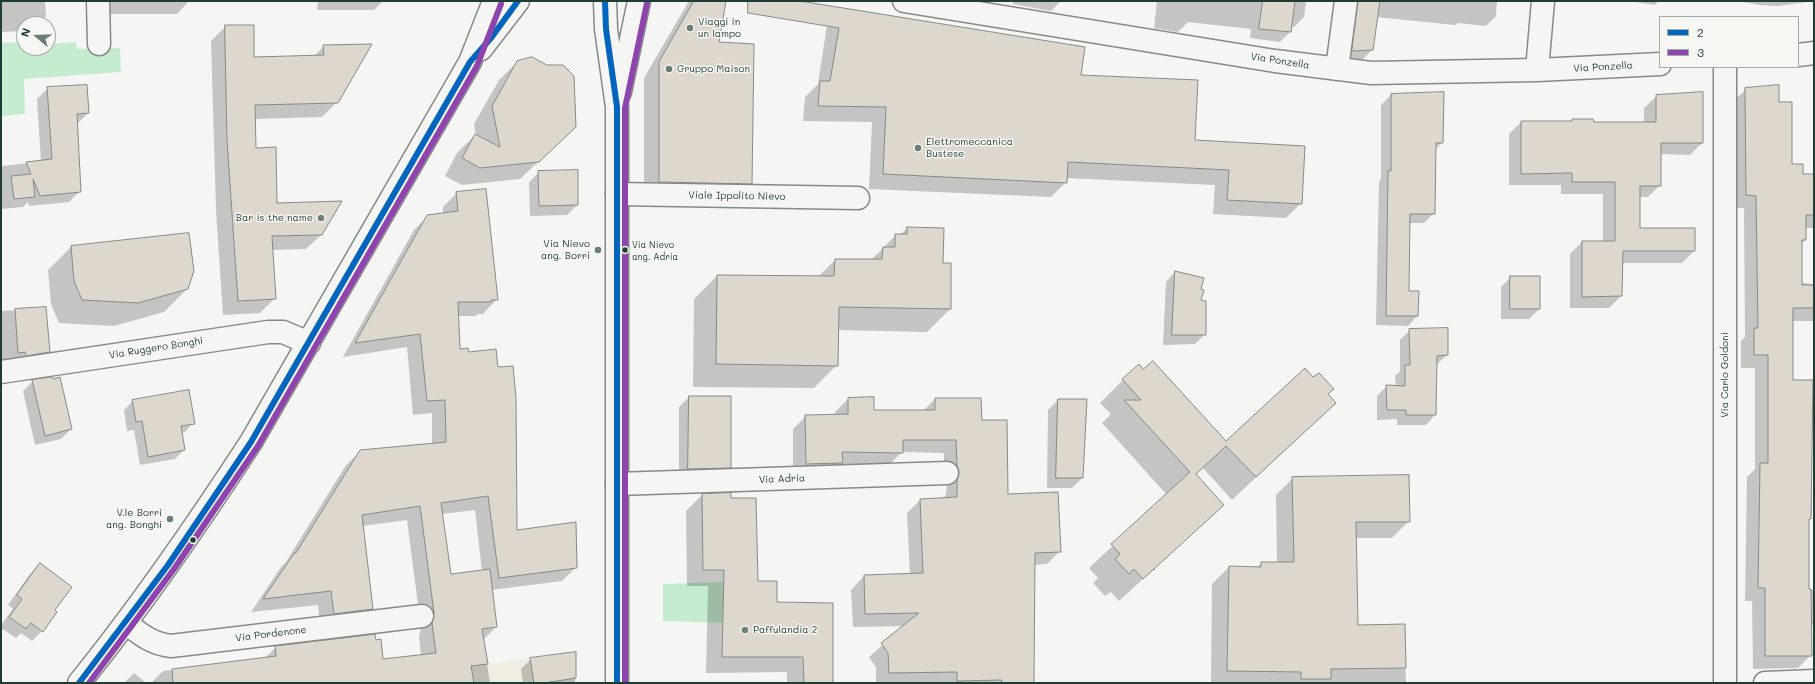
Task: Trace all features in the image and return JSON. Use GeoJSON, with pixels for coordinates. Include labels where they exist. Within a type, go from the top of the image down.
{"type":"FeatureCollection","features":[{"type":"Feature","properties":{"kind":"street"},"geometry":{"type":"LineString","coordinates":[[98,1],[99,44]]}},
{"type":"Feature","properties":{"kind":"street"},"geometry":{"type":"LineString","coordinates":[[79,683],[126,623],[225,482],[251,442],[470,62],[494,1]]}},
{"type":"Feature","properties":{"kind":"street"},"geometry":{"type":"LineString","coordinates":[[470,62],[491,38],[518,1]]}},
{"type":"Feature","properties":{"kind":"street"},"geometry":{"type":"LineString","coordinates":[[605,1],[606,29],[617,107],[617,683]]}},
{"type":"Feature","properties":{"kind":"street"},"geometry":{"type":"LineString","coordinates":[[617,107],[639,1]]}},
{"type":"Feature","properties":{"kind":"street","name":"Via Ponzella"},"geometry":{"type":"LineString","coordinates":[[907,1],[1337,70],[1390,74],[1537,70],[1659,64]]}},
{"type":"Feature","properties":{"kind":"street"},"geometry":{"type":"LineString","coordinates":[[1337,70],[1346,1]]}},
{"type":"Feature","properties":{"kind":"street"},"geometry":{"type":"LineString","coordinates":[[1537,70],[1543,1]]}},
{"type":"Feature","properties":{"kind":"street"},"geometry":{"type":"LineString","coordinates":[[1799,55],[1814,53]]}},
{"type":"Feature","properties":{"kind":"street","name":"Via Carlo Goldoni"},"geometry":{"type":"LineString","coordinates":[[1725,683],[1726,68]]}},
{"type":"Feature","properties":{"kind":"street","name":"Viale Ippolito Nievo"},"geometry":{"type":"LineString","coordinates":[[616,194],[858,198]]}},
{"type":"Feature","properties":{"kind":"street","name":"Via Ruggero Bonghi"},"geometry":{"type":"LineString","coordinates":[[1,372],[268,332],[288,334],[309,343]]}},
{"type":"Feature","properties":{"kind":"street","name":"Via Adria"},"geometry":{"type":"LineString","coordinates":[[617,484],[947,474]]}},
{"type":"Feature","properties":{"kind":"street","name":"Via Pordenone"},"geometry":{"type":"LineString","coordinates":[[126,623],[157,644],[171,646],[422,616]]}},
{"type":"Feature","properties":{"kind":"street"},"geometry":{"type":"LineString","coordinates":[[1765,683],[1814,682]]}},
{"type":"Feature","properties":{"kind":"shaded area"},"geometry":{"type":"Polygon","coordinates":[[[576,652],[576,683],[337,683],[471,666],[576,652]]]}},
{"type":"Feature","properties":{"kind":"green space"},"geometry":{"type":"Polygon","coordinates":[[[16,42],[16,56],[56,56],[56,43],[76,42],[77,49],[120,48],[121,72],[24,79],[25,114],[1,116],[1,43],[16,42]]]}},
{"type":"Feature","properties":{"kind":"green space"},"geometry":{"type":"Polygon","coordinates":[[[748,581],[748,602],[723,603],[723,623],[663,621],[663,584],[748,581]]]}},
{"type":"Feature","properties":{"kind":"building"},"geometry":{"type":"Polygon","coordinates":[[[694,1],[726,1],[719,42],[754,44],[752,184],[659,182],[659,62],[694,1]]]}},
{"type":"Feature","properties":{"kind":"building"},"geometry":{"type":"Polygon","coordinates":[[[748,1],[800,1],[1085,47],[1081,75],[1198,80],[1195,140],[1305,146],[1302,204],[1227,200],[1229,170],[1068,162],[1067,183],[883,174],[886,107],[818,106],[820,81],[830,81],[839,28],[748,13],[748,1]]]}},
{"type":"Feature","properties":{"kind":"building"},"geometry":{"type":"Polygon","coordinates":[[[1263,1],[1295,1],[1291,32],[1259,29],[1263,1]]]}},
{"type":"Feature","properties":{"kind":"building"},"geometry":{"type":"Polygon","coordinates":[[[1358,1],[1380,1],[1373,50],[1352,51],[1358,1]]]}},
{"type":"Feature","properties":{"kind":"building"},"geometry":{"type":"Polygon","coordinates":[[[225,25],[254,25],[254,57],[324,55],[323,45],[372,44],[338,103],[255,105],[256,148],[276,147],[277,203],[342,201],[322,235],[272,236],[276,299],[238,301],[227,140],[225,25]]]}},
{"type":"Feature","properties":{"kind":"building"},"geometry":{"type":"Polygon","coordinates":[[[532,57],[547,65],[563,65],[574,76],[576,127],[539,162],[480,168],[462,158],[475,134],[500,147],[492,106],[517,61],[532,57]]]}},
{"type":"Feature","properties":{"kind":"building"},"geometry":{"type":"Polygon","coordinates":[[[87,85],[89,113],[77,114],[81,192],[40,196],[33,179],[35,197],[14,199],[11,176],[31,174],[26,162],[52,159],[47,87],[87,85]]]}},
{"type":"Feature","properties":{"kind":"building"},"geometry":{"type":"Polygon","coordinates":[[[1779,85],[1779,102],[1792,102],[1792,164],[1803,164],[1803,174],[1814,174],[1814,215],[1806,215],[1806,240],[1802,240],[1802,285],[1814,285],[1814,308],[1793,308],[1793,380],[1813,380],[1811,519],[1809,519],[1809,589],[1811,589],[1812,656],[1765,656],[1765,588],[1758,588],[1760,463],[1768,463],[1768,355],[1754,355],[1754,328],[1758,328],[1756,196],[1746,195],[1745,88],[1779,85]]]}},
{"type":"Feature","properties":{"kind":"building"},"geometry":{"type":"Polygon","coordinates":[[[1444,92],[1443,143],[1436,143],[1435,214],[1410,214],[1409,291],[1419,291],[1418,316],[1386,316],[1388,171],[1391,171],[1391,94],[1444,92]]]}},
{"type":"Feature","properties":{"kind":"building"},"geometry":{"type":"Polygon","coordinates":[[[1703,92],[1703,143],[1661,143],[1661,186],[1640,186],[1640,228],[1695,228],[1695,251],[1623,251],[1622,296],[1582,297],[1582,241],[1615,241],[1615,182],[1572,182],[1572,173],[1521,174],[1521,121],[1572,121],[1572,119],[1593,119],[1594,122],[1656,122],[1656,95],[1703,92]]]}},
{"type":"Feature","properties":{"kind":"building"},"geometry":{"type":"Polygon","coordinates":[[[578,170],[578,205],[539,206],[538,171],[578,170]]]}},
{"type":"Feature","properties":{"kind":"building"},"geometry":{"type":"Polygon","coordinates":[[[486,189],[498,300],[491,300],[491,302],[458,302],[460,349],[468,348],[469,352],[496,349],[498,367],[513,366],[516,397],[517,530],[576,522],[577,568],[499,578],[488,496],[441,503],[451,574],[490,569],[497,627],[482,629],[488,664],[471,666],[474,683],[173,683],[172,669],[276,656],[275,646],[375,634],[376,640],[381,639],[383,659],[436,653],[432,623],[434,613],[420,506],[362,515],[373,609],[334,614],[331,591],[263,599],[295,552],[296,553],[360,450],[446,442],[445,400],[427,401],[420,334],[355,343],[427,215],[458,211],[456,192],[486,189]]]}},
{"type":"Feature","properties":{"kind":"building"},"geometry":{"type":"Polygon","coordinates":[[[907,227],[944,228],[943,263],[951,263],[951,309],[839,307],[838,366],[716,364],[717,275],[834,276],[835,259],[882,259],[883,247],[895,247],[895,234],[907,234],[907,227]]]}},
{"type":"Feature","properties":{"kind":"building"},"geometry":{"type":"Polygon","coordinates":[[[189,233],[194,271],[188,289],[138,303],[82,300],[74,281],[71,246],[189,233]]]}},
{"type":"Feature","properties":{"kind":"building"},"geometry":{"type":"Polygon","coordinates":[[[1175,271],[1204,278],[1201,289],[1204,290],[1201,300],[1206,301],[1206,335],[1172,335],[1175,271]]]}},
{"type":"Feature","properties":{"kind":"building"},"geometry":{"type":"Polygon","coordinates":[[[1510,276],[1540,276],[1540,309],[1510,309],[1510,276]]]}},
{"type":"Feature","properties":{"kind":"building"},"geometry":{"type":"Polygon","coordinates":[[[46,307],[50,352],[26,356],[25,352],[18,353],[15,309],[46,307]]]}},
{"type":"Feature","properties":{"kind":"building"},"geometry":{"type":"Polygon","coordinates":[[[1448,328],[1448,355],[1437,356],[1436,415],[1406,415],[1406,410],[1387,410],[1386,385],[1405,386],[1405,365],[1410,365],[1409,329],[1448,328]]]}},
{"type":"Feature","properties":{"kind":"building"},"geometry":{"type":"Polygon","coordinates":[[[1153,361],[1226,441],[1305,368],[1313,377],[1319,373],[1334,389],[1328,394],[1336,403],[1256,477],[1226,446],[1196,474],[1224,505],[1143,579],[1134,569],[1129,574],[1115,559],[1120,554],[1111,544],[1190,472],[1124,400],[1141,400],[1122,379],[1139,364],[1143,369],[1153,361]]]}},
{"type":"Feature","properties":{"kind":"building"},"geometry":{"type":"Polygon","coordinates":[[[52,377],[53,379],[60,377],[72,429],[45,436],[32,380],[52,377]]]}},
{"type":"Feature","properties":{"kind":"building"},"geometry":{"type":"Polygon","coordinates":[[[189,390],[195,424],[181,426],[185,450],[148,457],[142,421],[136,422],[132,400],[189,390]]]}},
{"type":"Feature","properties":{"kind":"building"},"geometry":{"type":"Polygon","coordinates":[[[689,396],[731,396],[731,468],[688,469],[689,396]]]}},
{"type":"Feature","properties":{"kind":"building"},"geometry":{"type":"Polygon","coordinates":[[[874,397],[874,410],[935,410],[935,398],[981,398],[982,420],[1007,420],[1008,494],[1058,492],[1061,552],[1035,553],[1034,683],[1001,683],[1002,680],[957,681],[957,672],[889,673],[888,653],[881,643],[919,613],[865,614],[864,575],[923,573],[920,499],[957,497],[957,480],[959,472],[957,466],[956,440],[903,440],[903,453],[842,452],[843,463],[806,464],[805,415],[848,414],[848,398],[874,397]]]}},
{"type":"Feature","properties":{"kind":"building"},"geometry":{"type":"Polygon","coordinates":[[[1058,399],[1087,399],[1083,478],[1056,478],[1058,399]]]}},
{"type":"Feature","properties":{"kind":"building"},"geometry":{"type":"Polygon","coordinates":[[[1409,475],[1410,522],[1356,522],[1358,625],[1405,624],[1406,668],[1331,669],[1331,679],[1301,679],[1301,672],[1227,671],[1229,566],[1261,567],[1261,562],[1294,562],[1292,477],[1409,475]]]}},
{"type":"Feature","properties":{"kind":"building"},"geometry":{"type":"Polygon","coordinates":[[[731,493],[731,498],[756,498],[758,581],[777,581],[777,602],[833,603],[833,683],[804,683],[803,657],[722,657],[724,570],[703,570],[702,494],[731,493]]]}},
{"type":"Feature","properties":{"kind":"building"},"geometry":{"type":"Polygon","coordinates":[[[40,563],[72,587],[55,610],[57,612],[43,632],[31,623],[26,629],[9,617],[22,599],[17,595],[40,563]]]}},
{"type":"Feature","properties":{"kind":"building"},"geometry":{"type":"Polygon","coordinates":[[[576,652],[576,678],[534,683],[530,658],[576,652]]]}},
{"type":"Feature","properties":{"kind":"transit line","name":"2"},"geometry":{"type":"LineString","coordinates":[[79,683],[168,565],[251,442],[470,62],[491,38],[518,1]]}},
{"type":"Feature","properties":{"kind":"transit line","name":"2"},"geometry":{"type":"LineString","coordinates":[[605,1],[606,29],[617,107],[617,683]]}},
{"type":"Feature","properties":{"kind":"transit line","name":"3"},"geometry":{"type":"LineString","coordinates":[[625,683],[625,108],[647,3]]}},
{"type":"Feature","properties":{"kind":"transit line","name":"3"},"geometry":{"type":"LineString","coordinates":[[89,683],[174,569],[258,446],[477,66],[501,4]]}},
{"type":"Feature","properties":{"kind":"place","name":"Viaggi in un lampo"},"geometry":{"type":"Point","coordinates":[690,28]}},
{"type":"Feature","properties":{"kind":"place","name":"Gruppo Maison"},"geometry":{"type":"Point","coordinates":[669,69]}},
{"type":"Feature","properties":{"kind":"place","name":"Elettromeccanica Bustese"},"geometry":{"type":"Point","coordinates":[918,148]}},
{"type":"Feature","properties":{"kind":"place","name":"Bar is the name"},"geometry":{"type":"Point","coordinates":[321,218]}},
{"type":"Feature","properties":{"kind":"place","name":"Via Nievo ang. Borri"},"geometry":{"type":"Point","coordinates":[598,250]}},
{"type":"Feature","properties":{"kind":"place","name":"Via Nievo ang. Adria"},"geometry":{"type":"Point","coordinates":[625,250]}},
{"type":"Feature","properties":{"kind":"place","name":"V.le Borri ang. Bonghi"},"geometry":{"type":"Point","coordinates":[170,519]}},
{"type":"Feature","properties":{"kind":"place","name":"Paffulandia 2"},"geometry":{"type":"Point","coordinates":[745,630]}}]}
